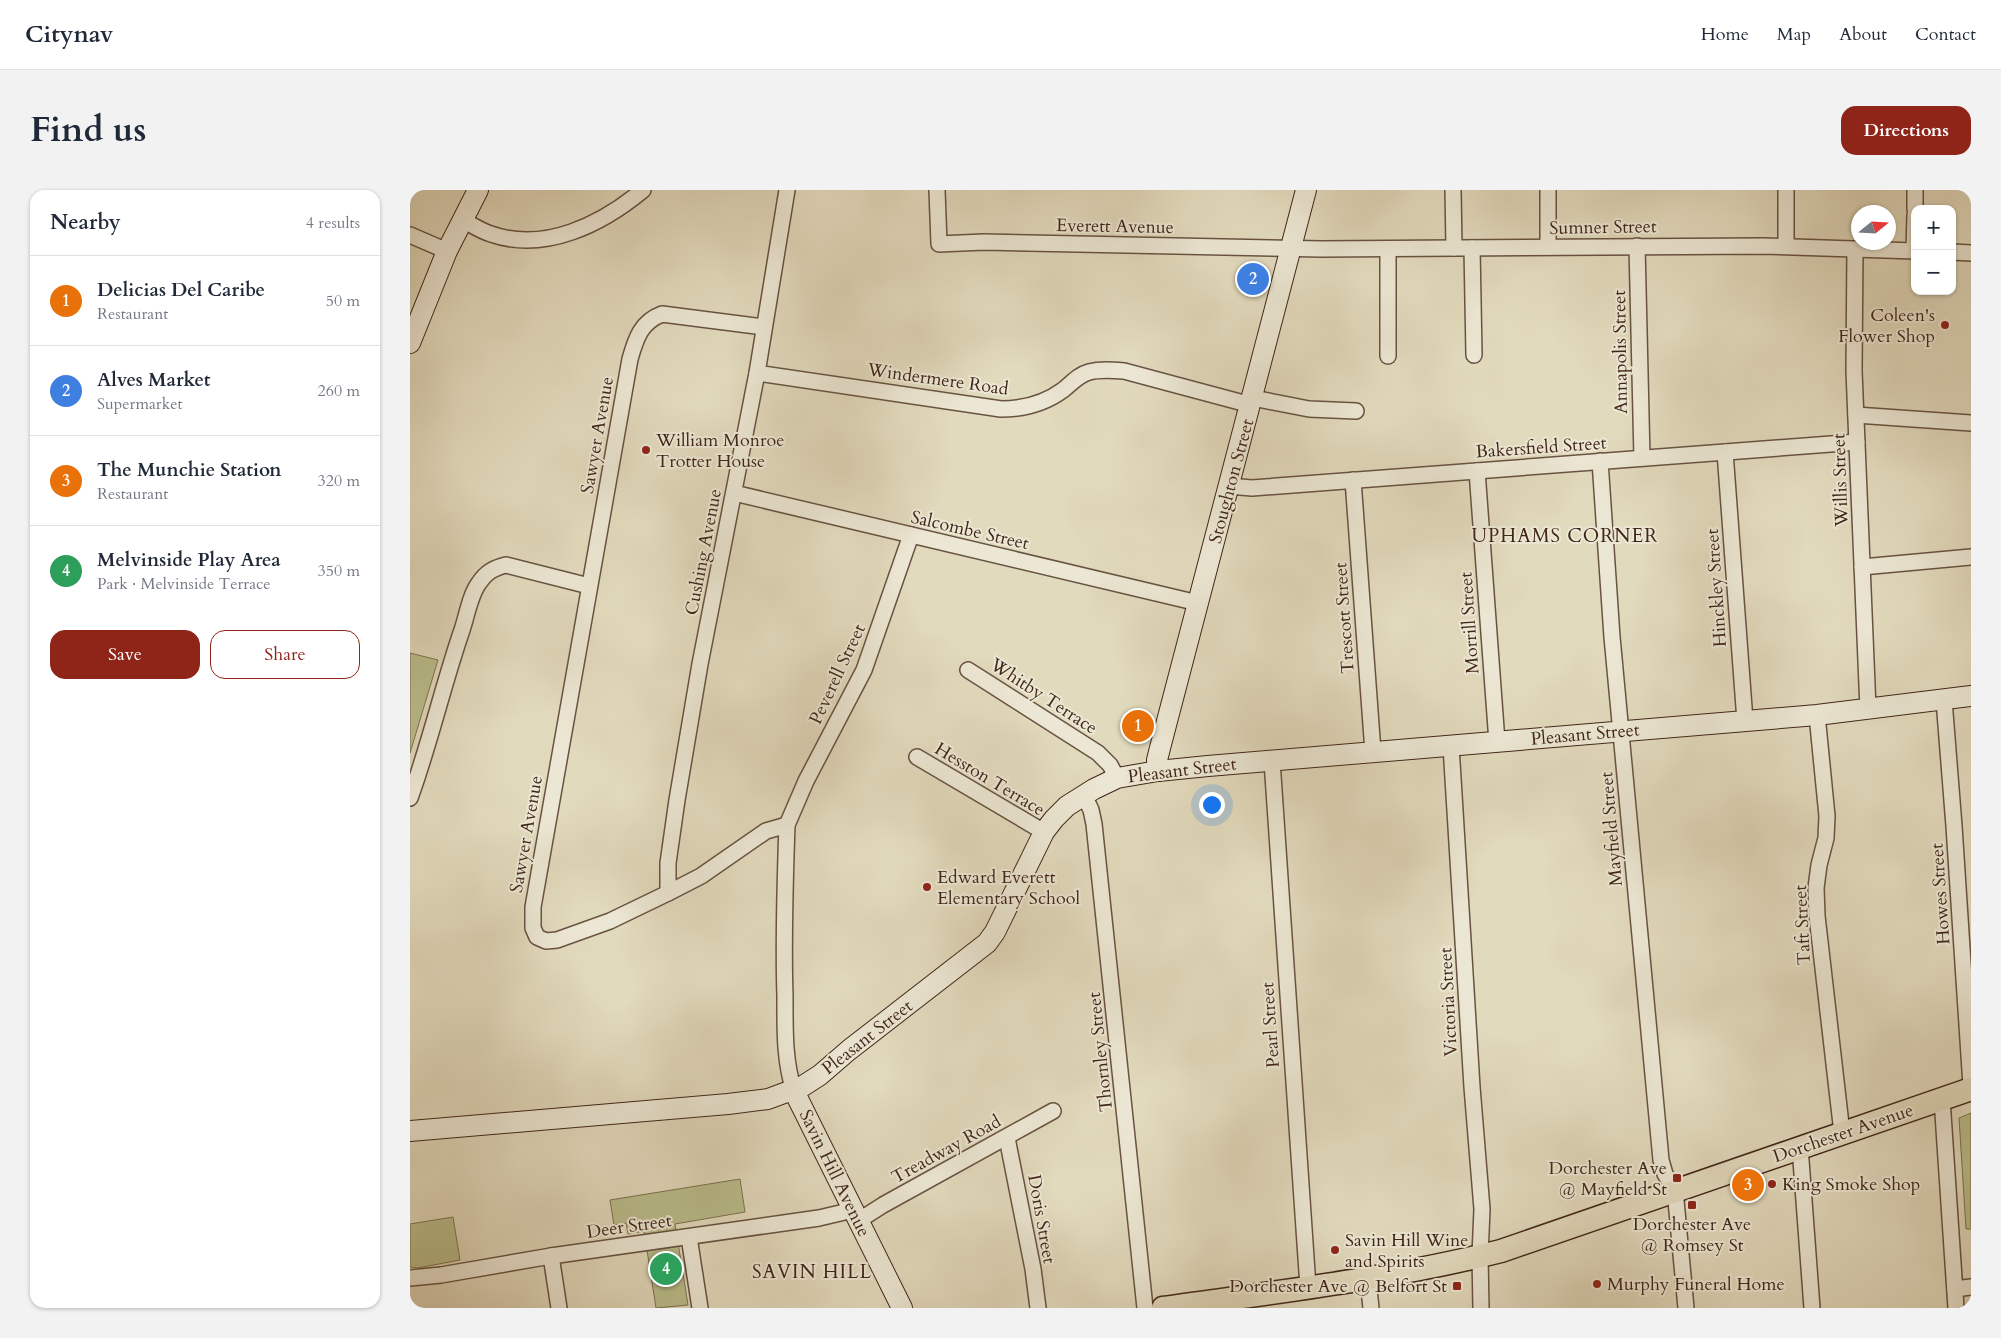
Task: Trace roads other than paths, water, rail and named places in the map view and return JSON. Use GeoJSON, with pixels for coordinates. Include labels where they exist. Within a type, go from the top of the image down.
{"type":"FeatureCollection","features":[{"type":"Feature","properties":{"kind":"main road"},"geometry":{"type":"LineString","coordinates":[[410,343],[447,251],[478,190]]}},
{"type":"Feature","properties":{"kind":"main road","name":"Stoughton Street"},"geometry":{"type":"LineString","coordinates":[[1158,771],[1157,760],[1160,748],[1306,190]]}},
{"type":"Feature","properties":{"kind":"main road","name":"Pleasant Street"},"geometry":{"type":"LineString","coordinates":[[410,1131],[728,1104],[768,1099],[794,1091],[820,1074],[986,943],[995,932],[1044,832],[1060,812],[1084,795],[1117,778],[1158,771],[1817,715],[1971,696]]}},
{"type":"Feature","properties":{"kind":"main road","name":"Dorchester Avenue"},"geometry":{"type":"LineString","coordinates":[[1163,1308],[1258,1302],[1308,1287],[1368,1280],[1510,1248],[1971,1088]]}},
{"type":"Feature","properties":{"kind":"main road","name":"Savin Hill Avenue"},"geometry":{"type":"LineString","coordinates":[[794,1091],[902,1308]]}},
{"type":"Feature","properties":{"kind":"street"},"geometry":{"type":"LineString","coordinates":[[463,220],[490,234],[511,239],[536,240],[581,229],[601,220],[643,190]]}},
{"type":"Feature","properties":{"kind":"street","name":"Cushing Avenue"},"geometry":{"type":"LineString","coordinates":[[668,893],[668,863],[700,664],[734,493],[787,190]]}},
{"type":"Feature","properties":{"kind":"street","name":"Everett Avenue"},"geometry":{"type":"LineString","coordinates":[[938,190],[939,244],[984,242],[1292,248]]}},
{"type":"Feature","properties":{"kind":"street"},"geometry":{"type":"LineString","coordinates":[[1453,190],[1454,248]]}},
{"type":"Feature","properties":{"kind":"street"},"geometry":{"type":"LineString","coordinates":[[1548,190],[1548,247]]}},
{"type":"Feature","properties":{"kind":"street"},"geometry":{"type":"LineString","coordinates":[[1786,190],[1786,246]]}},
{"type":"Feature","properties":{"kind":"street"},"geometry":{"type":"LineString","coordinates":[[1915,190],[1915,205]]}},
{"type":"Feature","properties":{"kind":"street"},"geometry":{"type":"LineString","coordinates":[[410,235],[447,251]]}},
{"type":"Feature","properties":{"kind":"street","name":"Annapolis Street"},"geometry":{"type":"LineString","coordinates":[[1637,246],[1642,458]]}},
{"type":"Feature","properties":{"kind":"street","name":"Sumner Street"},"geometry":{"type":"LineString","coordinates":[[1292,248],[1786,246],[1851,249]]}},
{"type":"Feature","properties":{"kind":"street"},"geometry":{"type":"LineString","coordinates":[[1472,248],[1474,355]]}},
{"type":"Feature","properties":{"kind":"street"},"geometry":{"type":"LineString","coordinates":[[1388,249],[1388,356]]}},
{"type":"Feature","properties":{"kind":"street","name":"Willis Street"},"geometry":{"type":"LineString","coordinates":[[1855,250],[1854,344],[1856,416],[1868,709]]}},
{"type":"Feature","properties":{"kind":"street","name":"Sumner Street"},"geometry":{"type":"LineString","coordinates":[[1884,250],[1911,251]]}},
{"type":"Feature","properties":{"kind":"street"},"geometry":{"type":"LineString","coordinates":[[1956,252],[1971,253]]}},
{"type":"Feature","properties":{"kind":"street","name":"Sawyer Avenue"},"geometry":{"type":"LineString","coordinates":[[764,327],[662,314],[652,318],[642,327],[630,359],[534,898],[533,928],[537,936],[546,941],[557,940],[610,921],[701,876],[766,830],[787,825]]}},
{"type":"Feature","properties":{"kind":"street","name":"Windermere Road"},"geometry":{"type":"LineString","coordinates":[[756,373],[1001,409],[1020,409],[1053,397],[1078,377],[1088,372],[1102,370],[1124,371],[1252,401],[1309,409],[1356,411]]}},
{"type":"Feature","properties":{"kind":"street"},"geometry":{"type":"LineString","coordinates":[[1856,416],[1971,423]]}},
{"type":"Feature","properties":{"kind":"street","name":"Bakersfield Street"},"geometry":{"type":"LineString","coordinates":[[1229,486],[1252,488],[1857,442]]}},
{"type":"Feature","properties":{"kind":"street","name":"Hinckley Street"},"geometry":{"type":"LineString","coordinates":[[1725,452],[1745,721]]}},
{"type":"Feature","properties":{"kind":"street","name":"Mayfield Street"},"geometry":{"type":"LineString","coordinates":[[1600,461],[1621,732],[1661,1160],[1665,1174],[1675,1190]]}},
{"type":"Feature","properties":{"kind":"street","name":"Morrill Street"},"geometry":{"type":"LineString","coordinates":[[1477,471],[1497,742]]}},
{"type":"Feature","properties":{"kind":"street","name":"Trescott Street"},"geometry":{"type":"LineString","coordinates":[[1353,480],[1373,752]]}},
{"type":"Feature","properties":{"kind":"street","name":"Salcombe Street"},"geometry":{"type":"LineString","coordinates":[[734,493],[1198,603]]}},
{"type":"Feature","properties":{"kind":"street","name":"Peverell Street"},"geometry":{"type":"LineString","coordinates":[[787,825],[806,781],[864,670],[912,535]]}},
{"type":"Feature","properties":{"kind":"street"},"geometry":{"type":"LineString","coordinates":[[1862,567],[1971,557]]}},
{"type":"Feature","properties":{"kind":"street"},"geometry":{"type":"LineString","coordinates":[[410,798],[423,762],[474,594],[478,584],[487,573],[495,568],[506,565],[589,586]]}},
{"type":"Feature","properties":{"kind":"street","name":"Whitby Terrace"},"geometry":{"type":"LineString","coordinates":[[968,670],[1098,753],[1110,765],[1117,778]]}},
{"type":"Feature","properties":{"kind":"street","name":"Howes Street"},"geometry":{"type":"LineString","coordinates":[[1944,700],[1971,1088]]}},
{"type":"Feature","properties":{"kind":"street","name":"Taft Street"},"geometry":{"type":"LineString","coordinates":[[1817,715],[1827,816],[1826,838],[1819,865],[1816,888],[1817,916],[1842,1133]]}},
{"type":"Feature","properties":{"kind":"street","name":"Victoria Street"},"geometry":{"type":"LineString","coordinates":[[1451,746],[1472,1087],[1482,1208],[1480,1256],[1481,1308]]}},
{"type":"Feature","properties":{"kind":"street","name":"Hesston Terrace"},"geometry":{"type":"LineString","coordinates":[[917,757],[1044,832]]}},
{"type":"Feature","properties":{"kind":"street","name":"Pearl Street"},"geometry":{"type":"LineString","coordinates":[[1272,761],[1308,1287]]}},
{"type":"Feature","properties":{"kind":"street","name":"Thornley Street"},"geometry":{"type":"LineString","coordinates":[[1084,795],[1094,824],[1145,1308]]}},
{"type":"Feature","properties":{"kind":"street"},"geometry":{"type":"LineString","coordinates":[[787,825],[784,976],[786,1047],[790,1078],[794,1091]]}},
{"type":"Feature","properties":{"kind":"street"},"geometry":{"type":"LineString","coordinates":[[1942,1099],[1956,1308]]}},
{"type":"Feature","properties":{"kind":"street","name":"Treadway Road"},"geometry":{"type":"LineString","coordinates":[[856,1215],[883,1205],[1053,1111]]}},
{"type":"Feature","properties":{"kind":"street","name":"Doris Street"},"geometry":{"type":"LineString","coordinates":[[1007,1138],[1033,1269],[1038,1308]]}},
{"type":"Feature","properties":{"kind":"street"},"geometry":{"type":"LineString","coordinates":[[1800,1147],[1812,1308]]}},
{"type":"Feature","properties":{"kind":"street"},"geometry":{"type":"LineString","coordinates":[[1675,1190],[1686,1308]]}},
{"type":"Feature","properties":{"kind":"street","name":"Deer Street"},"geometry":{"type":"LineString","coordinates":[[410,1278],[441,1275],[551,1256],[819,1218],[856,1215]]}},
{"type":"Feature","properties":{"kind":"street"},"geometry":{"type":"LineString","coordinates":[[689,1237],[700,1308]]}},
{"type":"Feature","properties":{"kind":"street"},"geometry":{"type":"LineString","coordinates":[[551,1256],[559,1308]]}},
{"type":"Feature","properties":{"kind":"street"},"geometry":{"type":"LineString","coordinates":[[1368,1280],[1371,1308]]}},
{"type":"Feature","properties":{"kind":"street"},"geometry":{"type":"LineString","coordinates":[[1955,1288],[1971,1287]]}},
{"type":"Feature","properties":{"kind":"place","name":"Alves Market"},"geometry":{"type":"Point","coordinates":[1253,279]}},
{"type":"Feature","properties":{"kind":"place","name":"Coleen's Flower Shop"},"geometry":{"type":"Point","coordinates":[1945,325]}},
{"type":"Feature","properties":{"kind":"place","name":"William Monroe Trotter House"},"geometry":{"type":"Point","coordinates":[646,450]}},
{"type":"Feature","properties":{"kind":"place","name":"Delicias Del Caribe"},"geometry":{"type":"Point","coordinates":[1138,726]}},
{"type":"Feature","properties":{"kind":"place","name":"Edward Everett Elementary School"},"geometry":{"type":"Point","coordinates":[927,887]}},
{"type":"Feature","properties":{"kind":"place","name":"Dorchester Ave @ Mayfield St"},"geometry":{"type":"Point","coordinates":[1677,1178]}},
{"type":"Feature","properties":{"kind":"place","name":"King Smoke Shop"},"geometry":{"type":"Point","coordinates":[1772,1184]}},
{"type":"Feature","properties":{"kind":"place","name":"The Munchie Station"},"geometry":{"type":"Point","coordinates":[1748,1185]}},
{"type":"Feature","properties":{"kind":"place","name":"Dorchester Ave @ Romsey St"},"geometry":{"type":"Point","coordinates":[1692,1205]}},
{"type":"Feature","properties":{"kind":"place","name":"Savin Hill Wine and Spirits"},"geometry":{"type":"Point","coordinates":[1335,1250]}},
{"type":"Feature","properties":{"kind":"place","name":"Melvinside Play Area"},"geometry":{"type":"Point","coordinates":[666,1269]}},
{"type":"Feature","properties":{"kind":"place","name":"Murphy Funeral Home"},"geometry":{"type":"Point","coordinates":[1597,1284]}},
{"type":"Feature","properties":{"kind":"place","name":"Dorchester Ave @ Belfort St"},"geometry":{"type":"Point","coordinates":[1457,1286]}},
{"type":"Feature","properties":{"kind":"district","name":"UPHAMS CORNER"},"geometry":{"type":"Point","coordinates":[1565,535]}},
{"type":"Feature","properties":{"kind":"district","name":"SAVIN HILL"},"geometry":{"type":"Point","coordinates":[812,1271]}}]}
